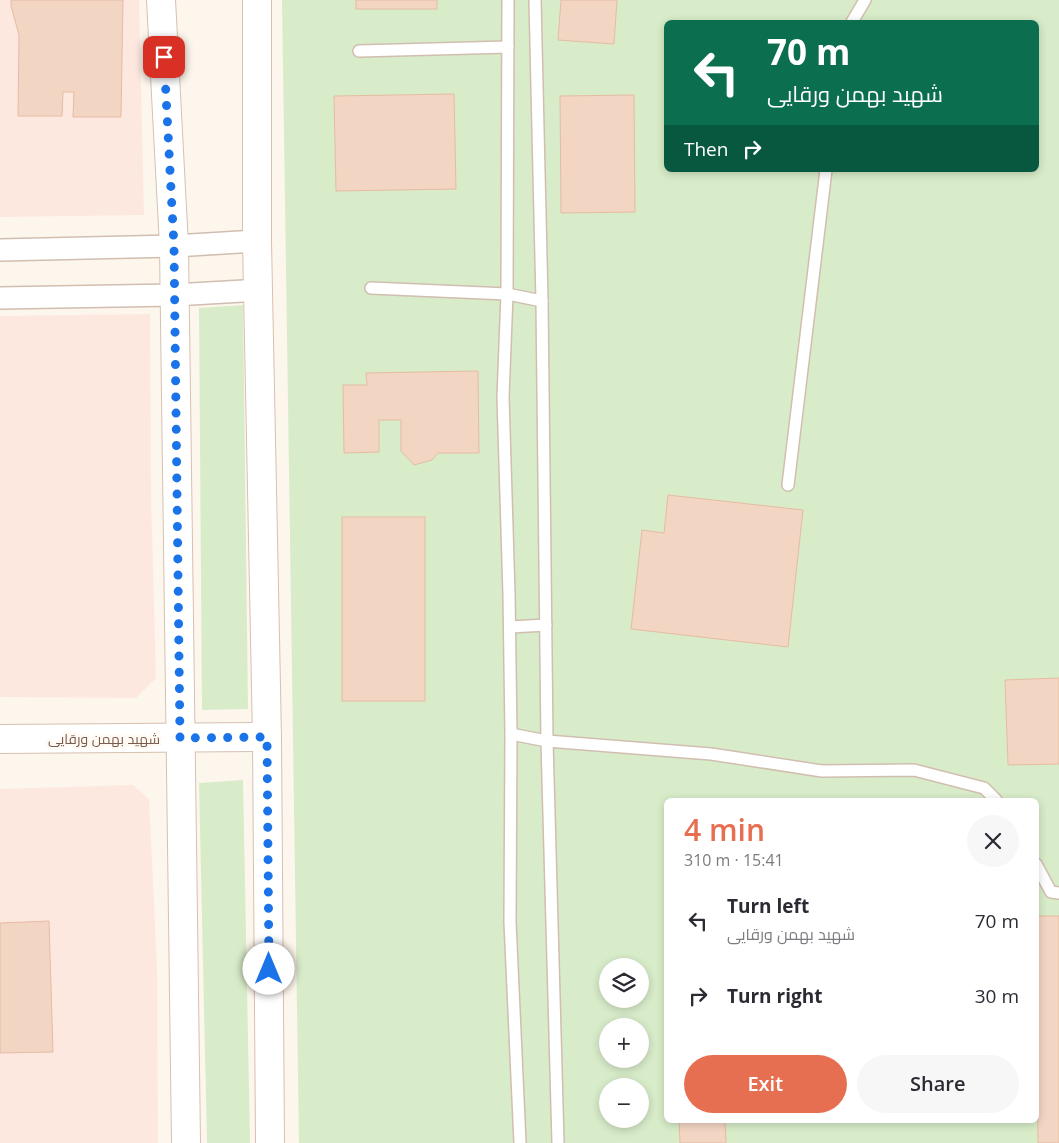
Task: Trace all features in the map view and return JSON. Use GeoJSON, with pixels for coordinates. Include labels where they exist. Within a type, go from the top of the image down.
{"type":"FeatureCollection","features":[{"type":"Feature","properties":{"kind":"street"},"geometry":{"type":"LineString","coordinates":[[161,0],[174,246],[186,1143]]}},
{"type":"Feature","properties":{"kind":"street"},"geometry":{"type":"LineString","coordinates":[[257,0],[258,241],[267,737],[270,1143]]}},
{"type":"Feature","properties":{"kind":"street"},"geometry":{"type":"LineString","coordinates":[[0,250],[174,246],[258,241]]}},
{"type":"Feature","properties":{"kind":"street"},"geometry":{"type":"LineString","coordinates":[[0,298],[174,295],[259,290]]}},
{"type":"Feature","properties":{"kind":"street","name":"شهید بهمن ورقایی"},"geometry":{"type":"LineString","coordinates":[[0,739],[267,737]]}},
{"type":"Feature","properties":{"kind":"lane"},"geometry":{"type":"LineString","coordinates":[[508,0],[507,294],[503,397],[510,628],[510,922],[520,1143]]}},
{"type":"Feature","properties":{"kind":"lane"},"geometry":{"type":"LineString","coordinates":[[535,0],[542,301],[547,741],[558,1143]]}},
{"type":"Feature","properties":{"kind":"lane"},"geometry":{"type":"LineString","coordinates":[[853,20],[865,0]]}},
{"type":"Feature","properties":{"kind":"lane"},"geometry":{"type":"LineString","coordinates":[[359,51],[508,47]]}},
{"type":"Feature","properties":{"kind":"lane"},"geometry":{"type":"LineString","coordinates":[[788,485],[826,172]]}},
{"type":"Feature","properties":{"kind":"lane"},"geometry":{"type":"LineString","coordinates":[[371,288],[507,294],[542,301]]}},
{"type":"Feature","properties":{"kind":"lane"},"geometry":{"type":"LineString","coordinates":[[510,628],[546,625]]}},
{"type":"Feature","properties":{"kind":"lane"},"geometry":{"type":"LineString","coordinates":[[511,734],[547,741],[711,754],[822,771],[914,770],[984,788],[994,798]]}},
{"type":"Feature","properties":{"kind":"lane"},"geometry":{"type":"LineString","coordinates":[[1039,870],[1051,892],[1059,893]]}},
{"type":"Feature","properties":{"kind":"shaded area"},"geometry":{"type":"Polygon","coordinates":[[[0,0],[139,0],[144,215],[0,217],[0,0]]]}},
{"type":"Feature","properties":{"kind":"shaded area"},"geometry":{"type":"Polygon","coordinates":[[[150,314],[151,495],[156,678],[136,698],[0,697],[0,316],[150,314]]]}},
{"type":"Feature","properties":{"kind":"shaded area"},"geometry":{"type":"Polygon","coordinates":[[[133,785],[149,799],[157,966],[158,1143],[0,1143],[0,789],[133,785]]]}},
{"type":"Feature","properties":{"kind":"green space"},"geometry":{"type":"Polygon","coordinates":[[[282,0],[1059,0],[1059,1143],[299,1143],[282,0]]]}},
{"type":"Feature","properties":{"kind":"green space"},"geometry":{"type":"Polygon","coordinates":[[[243,305],[248,709],[202,710],[199,308],[243,305]]]}},
{"type":"Feature","properties":{"kind":"green space"},"geometry":{"type":"Polygon","coordinates":[[[243,780],[250,1143],[207,1143],[199,783],[243,780]]]}},
{"type":"Feature","properties":{"kind":"building"},"geometry":{"type":"Polygon","coordinates":[[[11,0],[123,0],[121,117],[73,117],[74,92],[63,92],[62,116],[18,116],[19,35],[11,0]]]}},
{"type":"Feature","properties":{"kind":"building"},"geometry":{"type":"Polygon","coordinates":[[[356,0],[437,0],[437,9],[356,9],[356,0]]]}},
{"type":"Feature","properties":{"kind":"building"},"geometry":{"type":"Polygon","coordinates":[[[561,0],[617,0],[614,44],[558,40],[561,0]]]}},
{"type":"Feature","properties":{"kind":"building"},"geometry":{"type":"Polygon","coordinates":[[[454,94],[456,189],[336,191],[334,96],[454,94]]]}},
{"type":"Feature","properties":{"kind":"building"},"geometry":{"type":"Polygon","coordinates":[[[634,95],[635,212],[561,213],[560,96],[634,95]]]}},
{"type":"Feature","properties":{"kind":"building"},"geometry":{"type":"Polygon","coordinates":[[[478,371],[479,453],[438,453],[432,460],[414,465],[401,451],[401,420],[379,420],[379,452],[344,453],[343,385],[367,385],[366,373],[478,371]]]}},
{"type":"Feature","properties":{"kind":"building"},"geometry":{"type":"Polygon","coordinates":[[[668,495],[803,510],[788,647],[631,629],[642,530],[664,533],[668,495]]]}},
{"type":"Feature","properties":{"kind":"building"},"geometry":{"type":"Polygon","coordinates":[[[342,517],[425,517],[425,701],[342,701],[342,517]]]}},
{"type":"Feature","properties":{"kind":"building"},"geometry":{"type":"Polygon","coordinates":[[[1059,678],[1059,764],[1008,765],[1005,680],[1059,678]]]}},
{"type":"Feature","properties":{"kind":"building"},"geometry":{"type":"Polygon","coordinates":[[[1039,916],[1059,916],[1059,1143],[1038,1143],[1039,916]]]}},
{"type":"Feature","properties":{"kind":"building"},"geometry":{"type":"Polygon","coordinates":[[[49,921],[53,1052],[0,1053],[0,923],[49,921]]]}},
{"type":"Feature","properties":{"kind":"building"},"geometry":{"type":"Polygon","coordinates":[[[679,1123],[725,1123],[726,1143],[680,1143],[679,1123]]]}},
{"type":"Feature","properties":{"kind":"route"},"geometry":{"type":"LineString","coordinates":[[164,57],[174,246],[180,738],[267,737],[269,969]]}}]}
